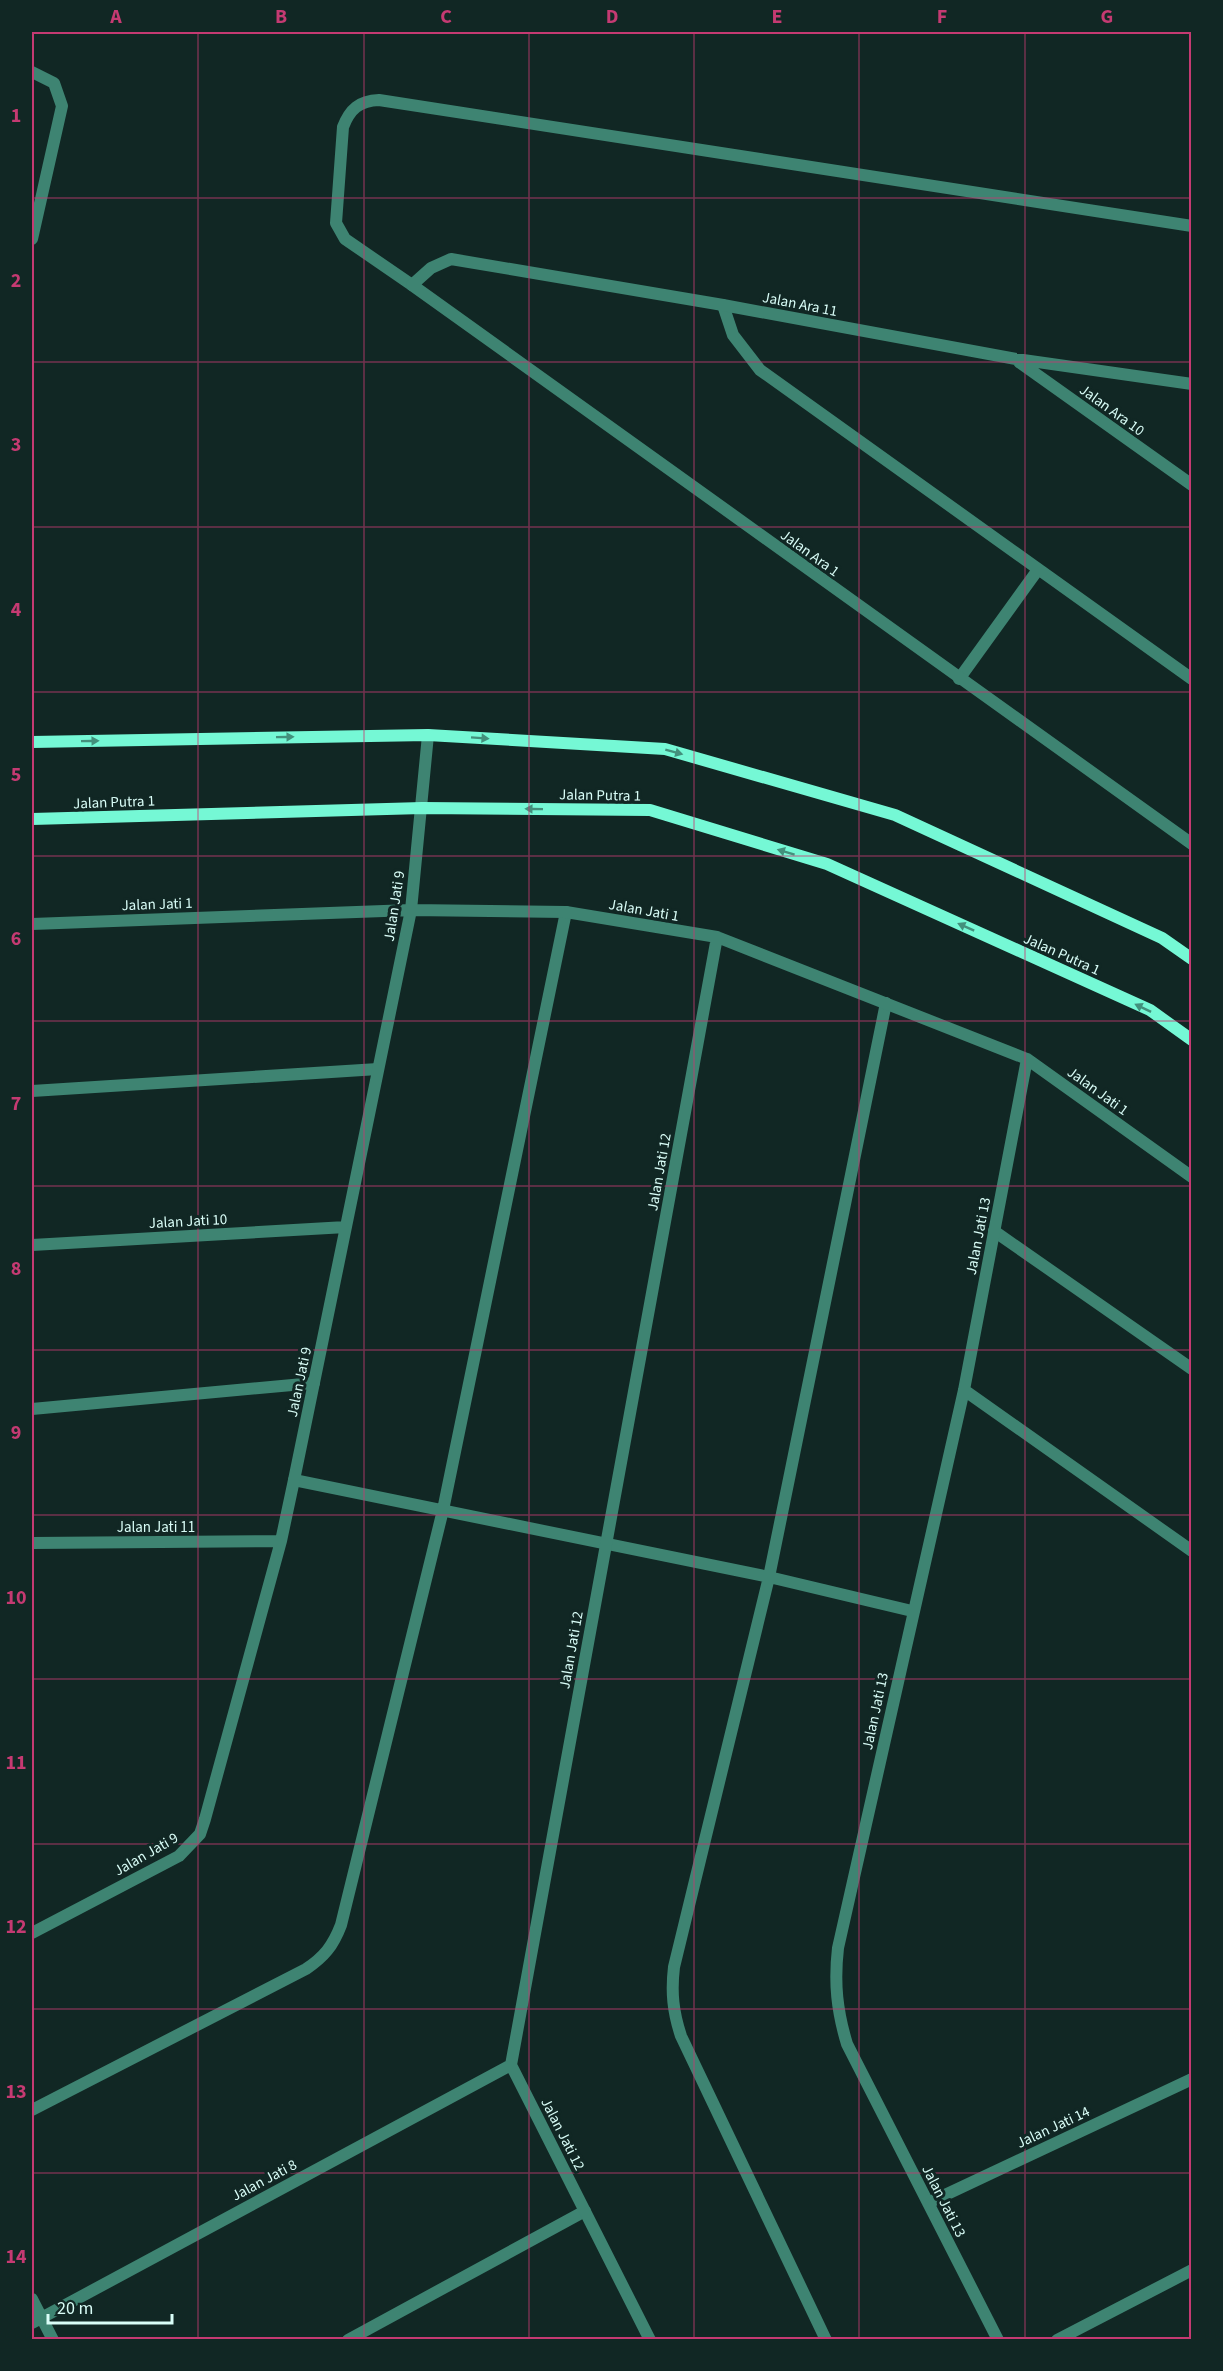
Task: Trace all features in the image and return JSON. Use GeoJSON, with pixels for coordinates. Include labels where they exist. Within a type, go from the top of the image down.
{"type":"FeatureCollection","features":[{"type":"Feature","properties":{"kind":"main road"},"geometry":{"type":"LineString","coordinates":[[32,742],[429,735],[664,749],[896,815],[1162,938],[1191,959]]}},
{"type":"Feature","properties":{"kind":"main road","name":"Jalan Putra 1"},"geometry":{"type":"LineString","coordinates":[[32,819],[422,808],[650,810],[827,864],[1150,1010],[1191,1040]]}},
{"type":"Feature","properties":{"kind":"street"},"geometry":{"type":"LineString","coordinates":[[32,72],[54,83],[62,106],[32,239]]}},
{"type":"Feature","properties":{"kind":"street","name":"Jalan Ara 1"},"geometry":{"type":"LineString","coordinates":[[1191,226],[379,100],[366,101],[355,106],[347,116],[343,127],[336,223],[345,239],[1191,844]]}},
{"type":"Feature","properties":{"kind":"street","name":"Jalan Ara 11"},"geometry":{"type":"LineString","coordinates":[[412,285],[431,268],[451,259],[723,305],[1016,359],[1191,384]]}},
{"type":"Feature","properties":{"kind":"street"},"geometry":{"type":"LineString","coordinates":[[723,305],[733,335],[760,370],[1037,571],[1191,679]]}},
{"type":"Feature","properties":{"kind":"street","name":"Jalan Ara 10"},"geometry":{"type":"LineString","coordinates":[[1016,359],[1191,485]]}},
{"type":"Feature","properties":{"kind":"street"},"geometry":{"type":"LineString","coordinates":[[960,679],[1037,571]]}},
{"type":"Feature","properties":{"kind":"street","name":"Jalan Jati 9"},"geometry":{"type":"LineString","coordinates":[[32,1933],[179,1856],[200,1834],[281,1541],[294,1480],[411,910],[429,735]]}},
{"type":"Feature","properties":{"kind":"street","name":"Jalan Jati 1"},"geometry":{"type":"LineString","coordinates":[[32,924],[411,910],[566,912],[717,938],[1027,1059],[1191,1177]]}},
{"type":"Feature","properties":{"kind":"street"},"geometry":{"type":"LineString","coordinates":[[32,2110],[306,1969],[322,1958],[334,1943],[341,1925],[443,1510],[566,912]]}},
{"type":"Feature","properties":{"kind":"street","name":"Jalan Jati 12"},"geometry":{"type":"LineString","coordinates":[[650,2340],[511,2064],[717,938]]}},
{"type":"Feature","properties":{"kind":"street"},"geometry":{"type":"LineString","coordinates":[[826,2340],[681,2036],[673,2014],[671,1990],[677,1955],[769,1577],[886,1003]]}},
{"type":"Feature","properties":{"kind":"street","name":"Jalan Jati 13"},"geometry":{"type":"LineString","coordinates":[[998,2340],[848,2044],[837,2013],[834,1981],[838,1948],[912,1611],[964,1390],[1027,1059]]}},
{"type":"Feature","properties":{"kind":"street"},"geometry":{"type":"LineString","coordinates":[[32,1091],[378,1069]]}},
{"type":"Feature","properties":{"kind":"street","name":"Jalan Jati 10"},"geometry":{"type":"LineString","coordinates":[[32,1245],[346,1227]]}},
{"type":"Feature","properties":{"kind":"street"},"geometry":{"type":"LineString","coordinates":[[994,1231],[1191,1369]]}},
{"type":"Feature","properties":{"kind":"street"},"geometry":{"type":"LineString","coordinates":[[32,1409],[314,1383]]}},
{"type":"Feature","properties":{"kind":"street"},"geometry":{"type":"LineString","coordinates":[[964,1390],[1191,1551]]}},
{"type":"Feature","properties":{"kind":"street"},"geometry":{"type":"LineString","coordinates":[[294,1480],[769,1577],[912,1611]]}},
{"type":"Feature","properties":{"kind":"street","name":"Jalan Jati 11"},"geometry":{"type":"LineString","coordinates":[[32,1543],[281,1541]]}},
{"type":"Feature","properties":{"kind":"street","name":"Jalan Jati 8"},"geometry":{"type":"LineString","coordinates":[[36,2320],[511,2064]]}},
{"type":"Feature","properties":{"kind":"street","name":"Jalan Jati 14"},"geometry":{"type":"LineString","coordinates":[[928,2203],[1191,2079]]}},
{"type":"Feature","properties":{"kind":"street"},"geometry":{"type":"LineString","coordinates":[[348,2340],[585,2211]]}},
{"type":"Feature","properties":{"kind":"street"},"geometry":{"type":"LineString","coordinates":[[1057,2340],[1191,2270]]}},
{"type":"Feature","properties":{"kind":"street"},"geometry":{"type":"LineString","coordinates":[[32,2299],[36,2320],[53,2340]]}}]}
